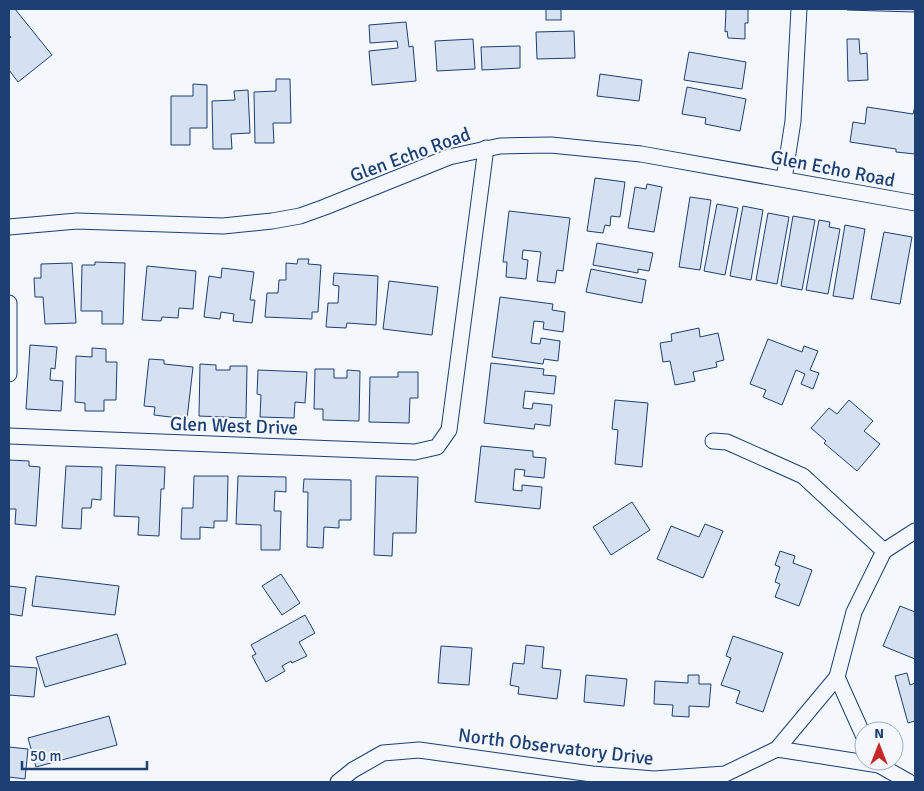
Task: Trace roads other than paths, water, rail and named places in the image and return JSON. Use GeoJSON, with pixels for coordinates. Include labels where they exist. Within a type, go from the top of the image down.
{"type":"FeatureCollection","features":[{"type":"Feature","properties":{"kind":"street"},"geometry":{"type":"LineString","coordinates":[[784,178],[793,121],[799,9]]}},
{"type":"Feature","properties":{"kind":"street","name":"Glen Echo Road"},"geometry":{"type":"LineString","coordinates":[[9,227],[77,220],[223,226],[272,221],[300,216],[326,207],[449,157],[500,146],[551,145],[641,154],[784,178],[915,204]]}},
{"type":"Feature","properties":{"kind":"street","name":"Glen West Drive"},"geometry":{"type":"LineString","coordinates":[[9,436],[415,452],[437,447],[449,430],[486,148]]}},
{"type":"Feature","properties":{"kind":"street"},"geometry":{"type":"LineString","coordinates":[[9,303],[9,374]]}},
{"type":"Feature","properties":{"kind":"street"},"geometry":{"type":"LineString","coordinates":[[713,441],[727,442],[803,476],[884,551],[915,532]]}},
{"type":"Feature","properties":{"kind":"street","name":"North Observatory Drive"},"geometry":{"type":"LineString","coordinates":[[338,782],[353,770],[383,753],[419,750],[592,774],[654,779],[725,774],[777,749],[837,677],[854,612],[884,551]]}},
{"type":"Feature","properties":{"kind":"street"},"geometry":{"type":"LineString","coordinates":[[837,677],[857,721]]}},
{"type":"Feature","properties":{"kind":"street"},"geometry":{"type":"LineString","coordinates":[[777,749],[854,760]]}},
{"type":"Feature","properties":{"kind":"street"},"geometry":{"type":"LineString","coordinates":[[891,771],[909,782]]}}]}
